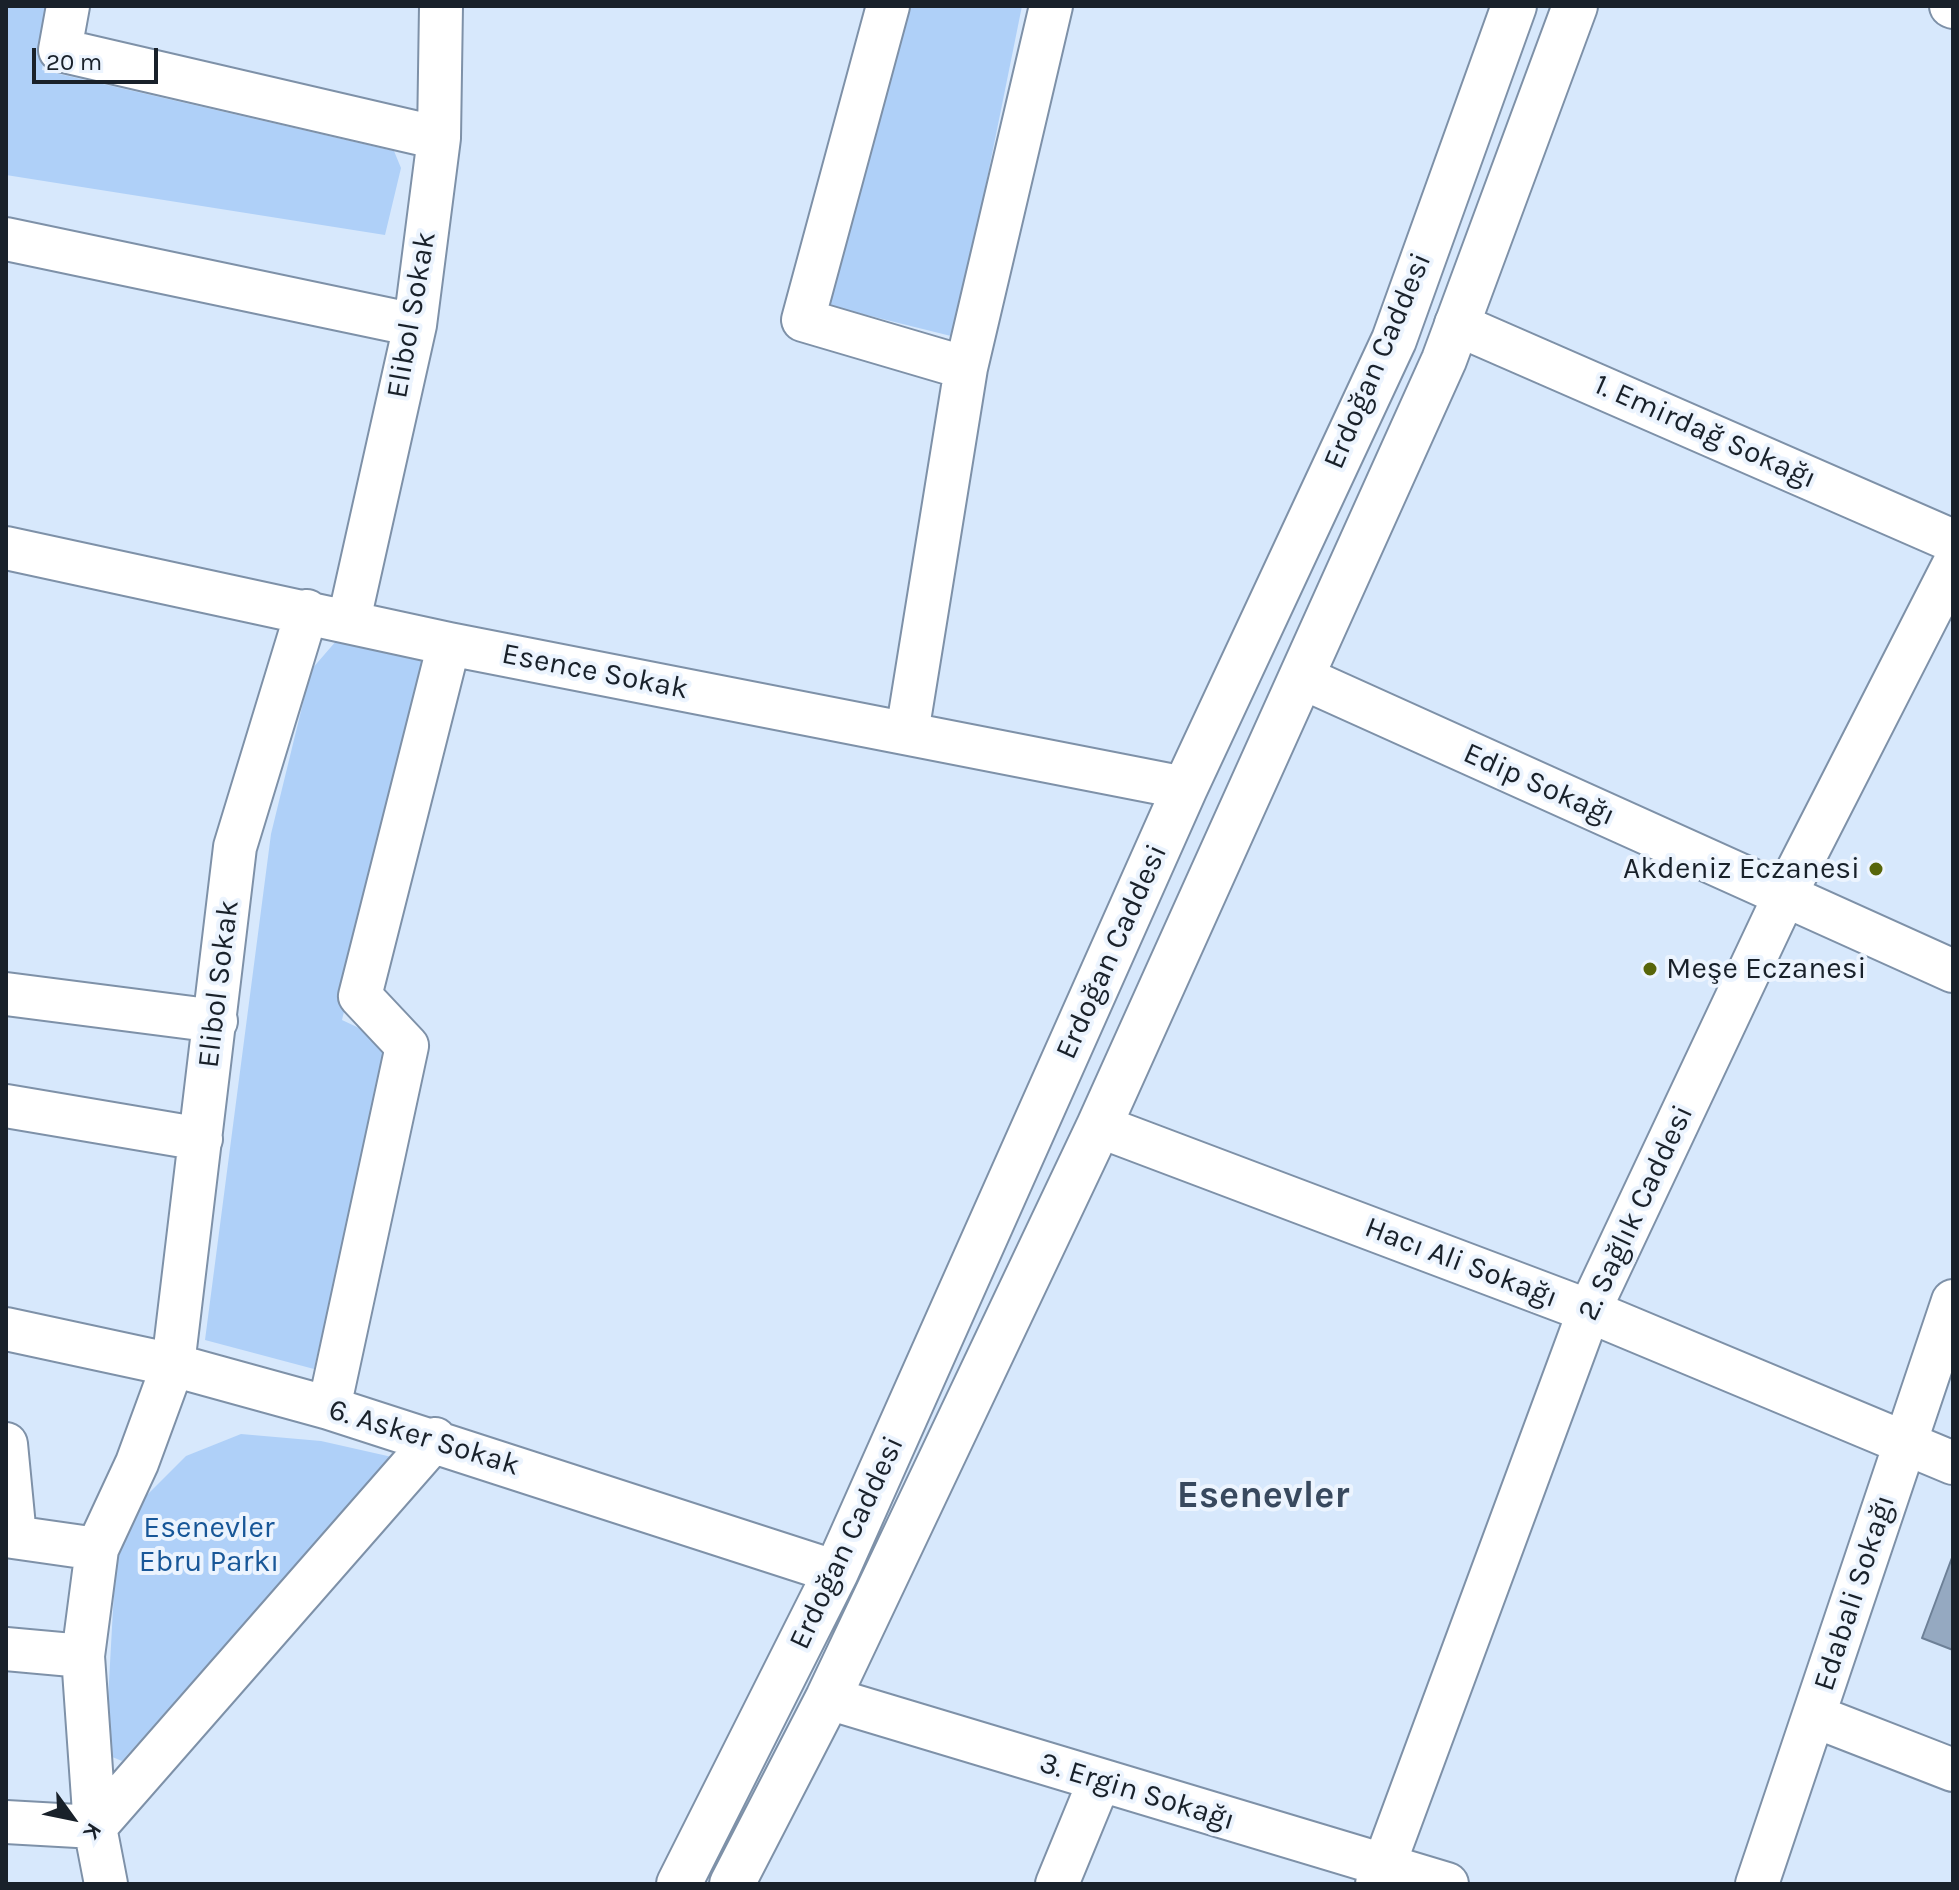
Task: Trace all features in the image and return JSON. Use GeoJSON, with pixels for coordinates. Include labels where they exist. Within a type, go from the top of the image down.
{"type":"FeatureCollection","features":[{"type":"Feature","properties":{"kind":"main road","name":"Erdoğan Caddesi"},"geometry":{"type":"LineString","coordinates":[[679,1884],[836,1572],[1185,788],[1394,340],[1514,6]]}},
{"type":"Feature","properties":{"kind":"main road","name":"Erdoğan Caddesi"},"geometry":{"type":"LineString","coordinates":[[732,1884],[828,1698],[1099,1126],[1444,360],[1575,6]]}},
{"type":"Feature","properties":{"kind":"street"},"geometry":{"type":"LineString","coordinates":[[68,6],[60,50],[439,138]]}},
{"type":"Feature","properties":{"kind":"street","name":"Elibol Sokak"},"geometry":{"type":"LineString","coordinates":[[349,620],[415,325],[439,138],[441,6]]}},
{"type":"Feature","properties":{"kind":"street"},"geometry":{"type":"LineString","coordinates":[[888,6],[803,320],[966,368]]}},
{"type":"Feature","properties":{"kind":"street"},"geometry":{"type":"LineString","coordinates":[[907,733],[966,368],[1051,6]]}},
{"type":"Feature","properties":{"kind":"street"},"geometry":{"type":"LineString","coordinates":[[6,239],[415,325]]}},
{"type":"Feature","properties":{"kind":"street","name":"1. Emirdağ Sokağı"},"geometry":{"type":"LineString","coordinates":[[1456,324],[1953,541]]}},
{"type":"Feature","properties":{"kind":"street","name":"Esence Sokak"},"geometry":{"type":"LineString","coordinates":[[6,548],[449,644],[1185,788]]}},
{"type":"Feature","properties":{"kind":"street","name":"2. Sağlık Caddesi"},"geometry":{"type":"LineString","coordinates":[[1381,1875],[1589,1311],[1785,895],[1953,566]]}},
{"type":"Feature","properties":{"kind":"street","name":"Elibol Sokak"},"geometry":{"type":"LineString","coordinates":[[106,1884],[95,1827],[83,1656],[97,1549],[137,1463],[173,1365],[235,847],[307,611]]}},
{"type":"Feature","properties":{"kind":"street"},"geometry":{"type":"LineString","coordinates":[[329,1408],[407,1046],[360,996],[449,644]]}},
{"type":"Feature","properties":{"kind":"street","name":"Edip Sokağı"},"geometry":{"type":"LineString","coordinates":[[1301,677],[1953,971]]}},
{"type":"Feature","properties":{"kind":"street"},"geometry":{"type":"LineString","coordinates":[[6,994],[216,1021]]}},
{"type":"Feature","properties":{"kind":"street"},"geometry":{"type":"LineString","coordinates":[[6,1106],[201,1139]]}},
{"type":"Feature","properties":{"kind":"street","name":"Hacı Ali Sokağı"},"geometry":{"type":"LineString","coordinates":[[1099,1126],[1589,1311],[1953,1463]]}},
{"type":"Feature","properties":{"kind":"street","name":"Edabali Sokağı"},"geometry":{"type":"LineString","coordinates":[[1757,1884],[1953,1301]]}},
{"type":"Feature","properties":{"kind":"street","name":"6. Asker Sokak"},"geometry":{"type":"LineString","coordinates":[[6,1329],[173,1365],[435,1439],[836,1572]]}},
{"type":"Feature","properties":{"kind":"street"},"geometry":{"type":"LineString","coordinates":[[6,1822],[95,1827],[435,1439]]}},
{"type":"Feature","properties":{"kind":"street"},"geometry":{"type":"LineString","coordinates":[[6,1444],[10,1536],[97,1549]]}},
{"type":"Feature","properties":{"kind":"street"},"geometry":{"type":"LineString","coordinates":[[6,1649],[83,1656]]}},
{"type":"Feature","properties":{"kind":"street","name":"3. Ergin Sokağı"},"geometry":{"type":"LineString","coordinates":[[828,1698],[1099,1782],[1381,1875],[1447,1884]]}},
{"type":"Feature","properties":{"kind":"street"},"geometry":{"type":"LineString","coordinates":[[1814,1716],[1953,1770]]}},
{"type":"Feature","properties":{"kind":"street"},"geometry":{"type":"LineString","coordinates":[[1057,1884],[1099,1782]]}},
{"type":"Feature","properties":{"kind":"green space"},"geometry":{"type":"Polygon","coordinates":[[[6,6],[52,6],[42,70],[394,151],[401,168],[385,235],[6,175],[6,6]]]}},
{"type":"Feature","properties":{"kind":"green space"},"geometry":{"type":"Polygon","coordinates":[[[904,6],[1022,6],[955,337],[826,305],[904,6]]]}},
{"type":"Feature","properties":{"kind":"green space"},"geometry":{"type":"Polygon","coordinates":[[[337,640],[427,660],[342,1020],[389,1042],[314,1369],[205,1340],[271,834],[311,670],[337,640]]]}},
{"type":"Feature","properties":{"kind":"green space","name":"Esenevler Ebru Parkı"},"geometry":{"type":"Polygon","coordinates":[[[241,1434],[321,1441],[392,1457],[122,1761],[105,1754],[116,1555],[142,1500],[186,1456],[241,1434]]]}},
{"type":"Feature","properties":{"kind":"building"},"geometry":{"type":"Polygon","coordinates":[[[1953,1555],[1953,1650],[1922,1638],[1953,1555]]]}},
{"type":"Feature","properties":{"kind":"place","name":"Akdeniz Eczanesi"},"geometry":{"type":"Point","coordinates":[1876,869]}},
{"type":"Feature","properties":{"kind":"place","name":"Meşe Eczanesi"},"geometry":{"type":"Point","coordinates":[1650,969]}},
{"type":"Feature","properties":{"kind":"district","name":"Esenevler"},"geometry":{"type":"Point","coordinates":[1263,1496]}}]}
